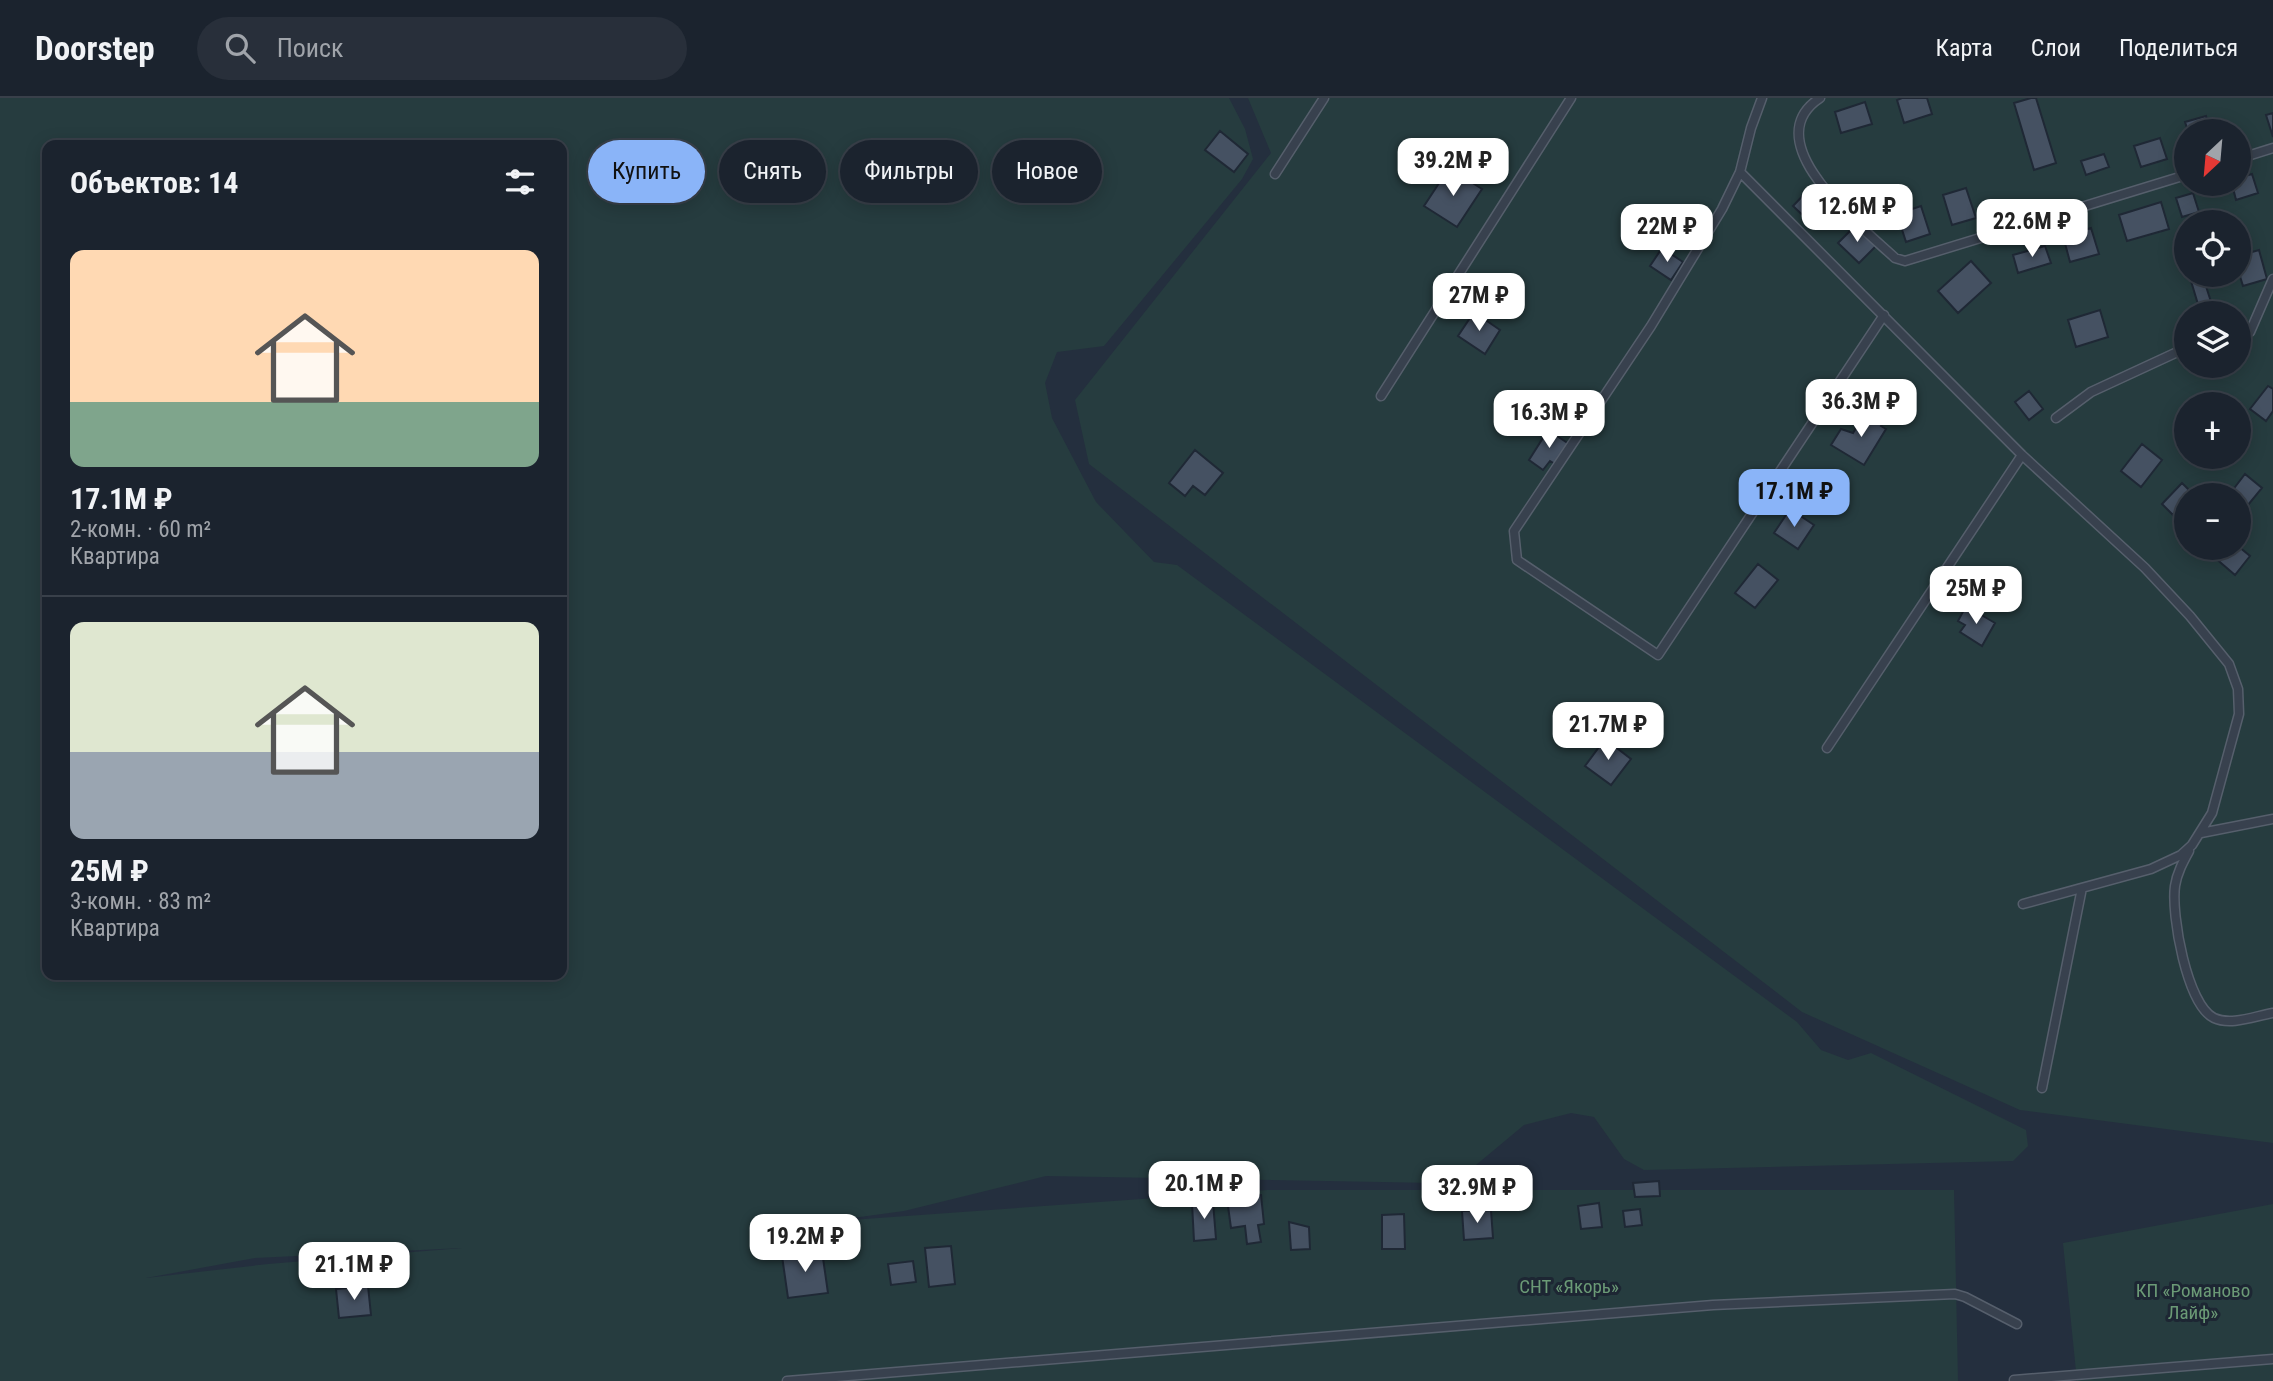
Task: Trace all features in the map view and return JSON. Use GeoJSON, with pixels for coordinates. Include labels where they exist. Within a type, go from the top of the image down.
{"type":"FeatureCollection","features":[{"type":"Feature","properties":{"kind":"lane"},"geometry":{"type":"LineString","coordinates":[[1275,174],[1324,98]]}},
{"type":"Feature","properties":{"kind":"lane"},"geometry":{"type":"LineString","coordinates":[[1381,396],[1571,98]]}},
{"type":"Feature","properties":{"kind":"lane"},"geometry":{"type":"LineString","coordinates":[[1762,98],[1751,128],[1741,172],[1722,209],[1658,316],[1514,531],[1517,560],[1658,655],[1884,315]]}},
{"type":"Feature","properties":{"kind":"lane"},"geometry":{"type":"LineString","coordinates":[[1820,98],[1807,109],[1800,132],[1802,151],[1808,167],[1828,193],[1895,258],[1905,261],[2174,179]]}},
{"type":"Feature","properties":{"kind":"lane"},"geometry":{"type":"LineString","coordinates":[[2251,155],[2273,148]]}},
{"type":"Feature","properties":{"kind":"lane"},"geometry":{"type":"LineString","coordinates":[[1741,172],[2022,455],[2145,568],[2222,654],[2235,677],[2240,702],[2239,714],[2212,813],[2180,867],[2174,890],[2179,938],[2198,1003],[2210,1016],[2228,1021],[2273,1013]]}},
{"type":"Feature","properties":{"kind":"lane"},"geometry":{"type":"LineString","coordinates":[[2251,330],[2273,279]]}},
{"type":"Feature","properties":{"kind":"lane"},"geometry":{"type":"LineString","coordinates":[[2056,418],[2091,392],[2174,354]]}},
{"type":"Feature","properties":{"kind":"lane"},"geometry":{"type":"LineString","coordinates":[[1828,748],[2022,455]]}},
{"type":"Feature","properties":{"kind":"lane"},"geometry":{"type":"LineString","coordinates":[[2201,833],[2273,819]]}},
{"type":"Feature","properties":{"kind":"lane"},"geometry":{"type":"LineString","coordinates":[[2023,904],[2167,863],[2192,845]]}},
{"type":"Feature","properties":{"kind":"lane"},"geometry":{"type":"LineString","coordinates":[[2042,1088],[2082,888]]}},
{"type":"Feature","properties":{"kind":"lane"},"geometry":{"type":"LineString","coordinates":[[786,1381],[1727,1304],[1955,1294],[2017,1324]]}},
{"type":"Feature","properties":{"kind":"lane"},"geometry":{"type":"LineString","coordinates":[[2014,1380],[2273,1359]]}},
{"type":"Feature","properties":{"kind":"green space","name":"СНТ «Якорь»"},"geometry":{"type":"Polygon","coordinates":[[[0,98],[1229,98],[1245,129],[1253,159],[1242,179],[1104,346],[1057,352],[1045,383],[1052,418],[1096,502],[1154,562],[1177,565],[1797,1022],[1821,1050],[1848,1060],[1871,1053],[2026,1130],[2028,1146],[2013,1161],[1644,1170],[1624,1159],[1594,1117],[1571,1113],[1524,1125],[1470,1170],[1436,1183],[1046,1176],[904,1211],[823,1222],[1267,1190],[1954,1190],[1958,1381],[0,1381],[0,98]],[[462,1248],[255,1258],[146,1278],[268,1264],[462,1248]]]}},
{"type":"Feature","properties":{"kind":"green space"},"geometry":{"type":"Polygon","coordinates":[[[1248,98],[2273,98],[2273,1143],[2020,1110],[1802,1012],[1089,464],[1075,400],[1271,153],[1248,98]]]}},
{"type":"Feature","properties":{"kind":"green space","name":"КП «Романово Лайф»"},"geometry":{"type":"Polygon","coordinates":[[[2273,1204],[2273,1381],[2077,1381],[2063,1243],[2273,1204]]]}},
{"type":"Feature","properties":{"kind":"building"},"geometry":{"type":"Polygon","coordinates":[[[1927,98],[1932,114],[1904,123],[1897,100],[1927,98]]]}},
{"type":"Feature","properties":{"kind":"building"},"geometry":{"type":"Polygon","coordinates":[[[2036,98],[2056,163],[2034,170],[2014,103],[2036,98]]]}},
{"type":"Feature","properties":{"kind":"building"},"geometry":{"type":"Polygon","coordinates":[[[1865,102],[1872,124],[1841,133],[1835,112],[1865,102]]]}},
{"type":"Feature","properties":{"kind":"building"},"geometry":{"type":"Polygon","coordinates":[[[2273,113],[2273,137],[2266,115],[2273,113]]]}},
{"type":"Feature","properties":{"kind":"building"},"geometry":{"type":"Polygon","coordinates":[[[1220,131],[1248,154],[1234,172],[1205,150],[1220,131]]]}},
{"type":"Feature","properties":{"kind":"building"},"geometry":{"type":"Polygon","coordinates":[[[2160,138],[2167,159],[2141,167],[2134,146],[2160,138]]]}},
{"type":"Feature","properties":{"kind":"building"},"geometry":{"type":"Polygon","coordinates":[[[2104,154],[2109,167],[2086,175],[2081,161],[2104,154]]]}},
{"type":"Feature","properties":{"kind":"building"},"geometry":{"type":"Polygon","coordinates":[[[1449,168],[1482,189],[1457,227],[1424,206],[1449,168]]]}},
{"type":"Feature","properties":{"kind":"building"},"geometry":{"type":"Polygon","coordinates":[[[2251,174],[2258,193],[2251,195],[2251,174]]]}},
{"type":"Feature","properties":{"kind":"building"},"geometry":{"type":"Polygon","coordinates":[[[1810,188],[1829,208],[1813,225],[1793,206],[1810,188]]]}},
{"type":"Feature","properties":{"kind":"building"},"geometry":{"type":"Polygon","coordinates":[[[1966,188],[1976,218],[1952,225],[1943,195],[1966,188]]]}},
{"type":"Feature","properties":{"kind":"building"},"geometry":{"type":"Polygon","coordinates":[[[2194,196],[2198,210],[2180,210],[2176,198],[2194,196]]]}},
{"type":"Feature","properties":{"kind":"building"},"geometry":{"type":"Polygon","coordinates":[[[2161,202],[2169,229],[2127,241],[2119,215],[2161,202]]]}},
{"type":"Feature","properties":{"kind":"building"},"geometry":{"type":"Polygon","coordinates":[[[1921,206],[1930,234],[1906,242],[1897,214],[1921,206]]]}},
{"type":"Feature","properties":{"kind":"building"},"geometry":{"type":"Polygon","coordinates":[[[1856,225],[1876,246],[1859,263],[1838,243],[1856,225]]]}},
{"type":"Feature","properties":{"kind":"building"},"geometry":{"type":"Polygon","coordinates":[[[2091,228],[2099,254],[2070,262],[2063,236],[2091,228]]]}},
{"type":"Feature","properties":{"kind":"building"},"geometry":{"type":"Polygon","coordinates":[[[2045,246],[2051,263],[2018,273],[2013,255],[2045,246]]]}},
{"type":"Feature","properties":{"kind":"building"},"geometry":{"type":"Polygon","coordinates":[[[1662,248],[1683,262],[1671,280],[1650,266],[1662,248]]]}},
{"type":"Feature","properties":{"kind":"building"},"geometry":{"type":"Polygon","coordinates":[[[2259,250],[2267,279],[2251,284],[2251,252],[2259,250]]]}},
{"type":"Feature","properties":{"kind":"building"},"geometry":{"type":"Polygon","coordinates":[[[1971,261],[1991,283],[1958,313],[1938,291],[1971,261]]]}},
{"type":"Feature","properties":{"kind":"building"},"geometry":{"type":"Polygon","coordinates":[[[2193,287],[2206,287],[2211,301],[2197,301],[2193,287]]]}},
{"type":"Feature","properties":{"kind":"building"},"geometry":{"type":"Polygon","coordinates":[[[2100,310],[2108,337],[2076,347],[2068,320],[2100,310]]]}},
{"type":"Feature","properties":{"kind":"building"},"geometry":{"type":"Polygon","coordinates":[[[1474,312],[1500,330],[1485,354],[1458,336],[1474,312]]]}},
{"type":"Feature","properties":{"kind":"building"},"geometry":{"type":"Polygon","coordinates":[[[2268,386],[2273,389],[2273,411],[2266,421],[2251,408],[2268,386]]]}},
{"type":"Feature","properties":{"kind":"building"},"geometry":{"type":"Polygon","coordinates":[[[2029,391],[2043,409],[2029,420],[2015,402],[2029,391]]]}},
{"type":"Feature","properties":{"kind":"building"},"geometry":{"type":"Polygon","coordinates":[[[1875,414],[1885,420],[1881,426],[1886,429],[1864,465],[1831,445],[1841,429],[1853,433],[1863,416],[1871,421],[1875,414]]]}},
{"type":"Feature","properties":{"kind":"building"},"geometry":{"type":"Polygon","coordinates":[[[1548,430],[1569,444],[1555,464],[1550,461],[1543,470],[1529,460],[1548,430]]]}},
{"type":"Feature","properties":{"kind":"building"},"geometry":{"type":"Polygon","coordinates":[[[2142,444],[2162,460],[2141,487],[2121,471],[2142,444]]]}},
{"type":"Feature","properties":{"kind":"building"},"geometry":{"type":"Polygon","coordinates":[[[1195,450],[1223,473],[1205,495],[1193,486],[1185,496],[1169,483],[1195,450]]]}},
{"type":"Feature","properties":{"kind":"building"},"geometry":{"type":"Polygon","coordinates":[[[2245,474],[2262,488],[2251,501],[2251,483],[2238,483],[2245,474]]]}},
{"type":"Feature","properties":{"kind":"building"},"geometry":{"type":"Polygon","coordinates":[[[2174,491],[2173,515],[2162,504],[2174,491]]]}},
{"type":"Feature","properties":{"kind":"building"},"geometry":{"type":"Polygon","coordinates":[[[1790,509],[1814,525],[1798,549],[1774,533],[1790,509]]]}},
{"type":"Feature","properties":{"kind":"building"},"geometry":{"type":"Polygon","coordinates":[[[2218,560],[2247,560],[2235,575],[2218,560]]]}},
{"type":"Feature","properties":{"kind":"building"},"geometry":{"type":"Polygon","coordinates":[[[1758,564],[1778,580],[1755,608],[1735,593],[1758,564]]]}},
{"type":"Feature","properties":{"kind":"building"},"geometry":{"type":"Polygon","coordinates":[[[1966,606],[1995,623],[1982,646],[1960,632],[1965,625],[1958,621],[1966,606]]]}},
{"type":"Feature","properties":{"kind":"building"},"geometry":{"type":"Polygon","coordinates":[[[1605,739],[1631,759],[1611,785],[1585,766],[1605,739]]]}},
{"type":"Feature","properties":{"kind":"building"},"geometry":{"type":"Polygon","coordinates":[[[1659,1181],[1660,1196],[1635,1197],[1633,1183],[1659,1181]]]}},
{"type":"Feature","properties":{"kind":"building"},"geometry":{"type":"Polygon","coordinates":[[[1261,1195],[1264,1224],[1258,1225],[1261,1242],[1247,1244],[1245,1226],[1231,1228],[1227,1199],[1261,1195]]]}},
{"type":"Feature","properties":{"kind":"building"},"geometry":{"type":"Polygon","coordinates":[[[1213,1202],[1216,1239],[1194,1241],[1192,1203],[1213,1202]]]}},
{"type":"Feature","properties":{"kind":"building"},"geometry":{"type":"Polygon","coordinates":[[[1599,1203],[1602,1227],[1581,1229],[1578,1206],[1599,1203]]]}},
{"type":"Feature","properties":{"kind":"building"},"geometry":{"type":"Polygon","coordinates":[[[1640,1209],[1642,1225],[1625,1227],[1623,1211],[1640,1209]]]}},
{"type":"Feature","properties":{"kind":"building"},"geometry":{"type":"Polygon","coordinates":[[[1491,1210],[1493,1238],[1464,1240],[1462,1211],[1491,1210]]]}},
{"type":"Feature","properties":{"kind":"building"},"geometry":{"type":"Polygon","coordinates":[[[1404,1214],[1405,1249],[1382,1249],[1382,1215],[1404,1214]]]}},
{"type":"Feature","properties":{"kind":"building"},"geometry":{"type":"Polygon","coordinates":[[[1289,1222],[1309,1227],[1310,1249],[1291,1250],[1289,1222]]]}},
{"type":"Feature","properties":{"kind":"building"},"geometry":{"type":"Polygon","coordinates":[[[951,1246],[955,1284],[929,1287],[925,1248],[951,1246]]]}},
{"type":"Feature","properties":{"kind":"building"},"geometry":{"type":"Polygon","coordinates":[[[822,1251],[828,1293],[788,1298],[782,1256],[822,1251]]]}},
{"type":"Feature","properties":{"kind":"building"},"geometry":{"type":"Polygon","coordinates":[[[913,1261],[916,1282],[891,1285],[888,1264],[913,1261]]]}},
{"type":"Feature","properties":{"kind":"building"},"geometry":{"type":"Polygon","coordinates":[[[368,1286],[371,1315],[339,1318],[336,1289],[368,1286]]]}}]}
